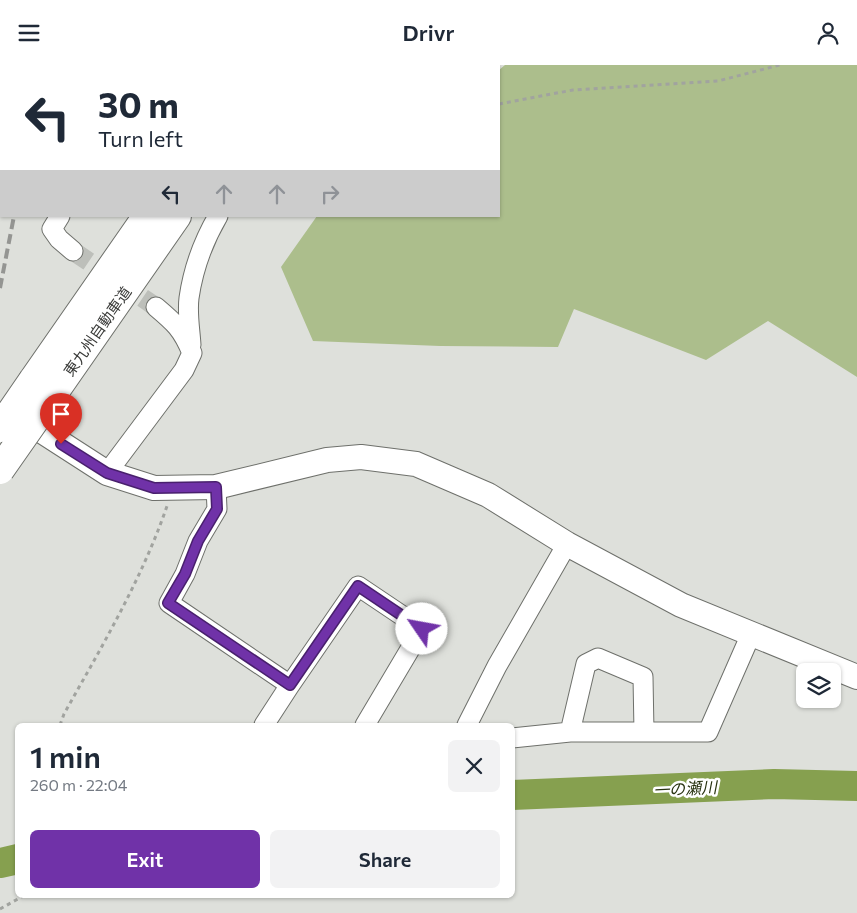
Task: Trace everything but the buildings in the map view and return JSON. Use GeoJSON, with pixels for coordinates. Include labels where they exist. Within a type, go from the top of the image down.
{"type":"FeatureCollection","features":[{"type":"Feature","properties":{"kind":"highway","name":"東九州自動車道"},"geometry":{"type":"LineString","coordinates":[[0,470],[44,385],[146,217]]}},
{"type":"Feature","properties":{"kind":"highway","name":"東九州自動車道"},"geometry":{"type":"LineString","coordinates":[[0,428],[44,385],[176,217]]}},
{"type":"Feature","properties":{"kind":"street"},"geometry":{"type":"LineString","coordinates":[[59,217],[52,229],[58,239],[73,251]]}},
{"type":"Feature","properties":{"kind":"street"},"geometry":{"type":"LineString","coordinates":[[107,473],[184,370],[192,353],[188,318],[189,298],[197,265],[217,217]]}},
{"type":"Feature","properties":{"kind":"street"},"geometry":{"type":"LineString","coordinates":[[156,307],[174,322],[185,337],[192,353]]}},
{"type":"Feature","properties":{"kind":"street"},"geometry":{"type":"LineString","coordinates":[[0,405],[107,473],[154,488],[216,487],[327,460],[361,457],[416,464],[488,495],[567,544],[681,605],[857,677]]}},
{"type":"Feature","properties":{"kind":"street"},"geometry":{"type":"LineString","coordinates":[[216,487],[217,509],[198,541],[185,574],[168,603],[290,685]]}},
{"type":"Feature","properties":{"kind":"street"},"geometry":{"type":"LineString","coordinates":[[468,723],[497,666],[567,544]]}},
{"type":"Feature","properties":{"kind":"street"},"geometry":{"type":"LineString","coordinates":[[265,723],[358,586],[422,629],[366,723]]}},
{"type":"Feature","properties":{"kind":"street"},"geometry":{"type":"LineString","coordinates":[[515,738],[570,731],[708,732],[751,634]]}},
{"type":"Feature","properties":{"kind":"street"},"geometry":{"type":"LineString","coordinates":[[570,731],[586,664],[598,659],[644,677],[644,732]]}},
{"type":"Feature","properties":{"kind":"path"},"geometry":{"type":"LineString","coordinates":[[500,104],[573,90],[718,81],[780,65]]}},
{"type":"Feature","properties":{"kind":"path"},"geometry":{"type":"LineString","coordinates":[[61,723],[114,624],[152,545],[173,488]]}},
{"type":"Feature","properties":{"kind":"path"},"geometry":{"type":"LineString","coordinates":[[0,909],[20,898]]}},
{"type":"Feature","properties":{"kind":"green space"},"geometry":{"type":"Polygon","coordinates":[[[505,65],[857,65],[857,377],[768,321],[706,360],[574,309],[558,347],[440,346],[313,341],[281,267],[316,217],[500,217],[500,69],[505,65]]]}},
{"type":"Feature","properties":{"kind":"waterway","name":"一の瀬川"},"geometry":{"type":"LineString","coordinates":[[515,795],[774,784],[857,786]]}},
{"type":"Feature","properties":{"kind":"waterway","name":"一の瀬川"},"geometry":{"type":"LineString","coordinates":[[0,863],[15,860]]}},
{"type":"Feature","properties":{"kind":"tunnel"},"geometry":{"type":"LineString","coordinates":[[73,251],[156,307]]}},
{"type":"Feature","properties":{"kind":"railway"},"geometry":{"type":"LineString","coordinates":[[0,288],[14,217]]}},
{"type":"Feature","properties":{"kind":"route"},"geometry":{"type":"LineString","coordinates":[[61,444],[107,473],[154,488],[216,487],[217,509],[198,541],[185,574],[168,603],[290,685],[358,586],[422,629]]}}]}
